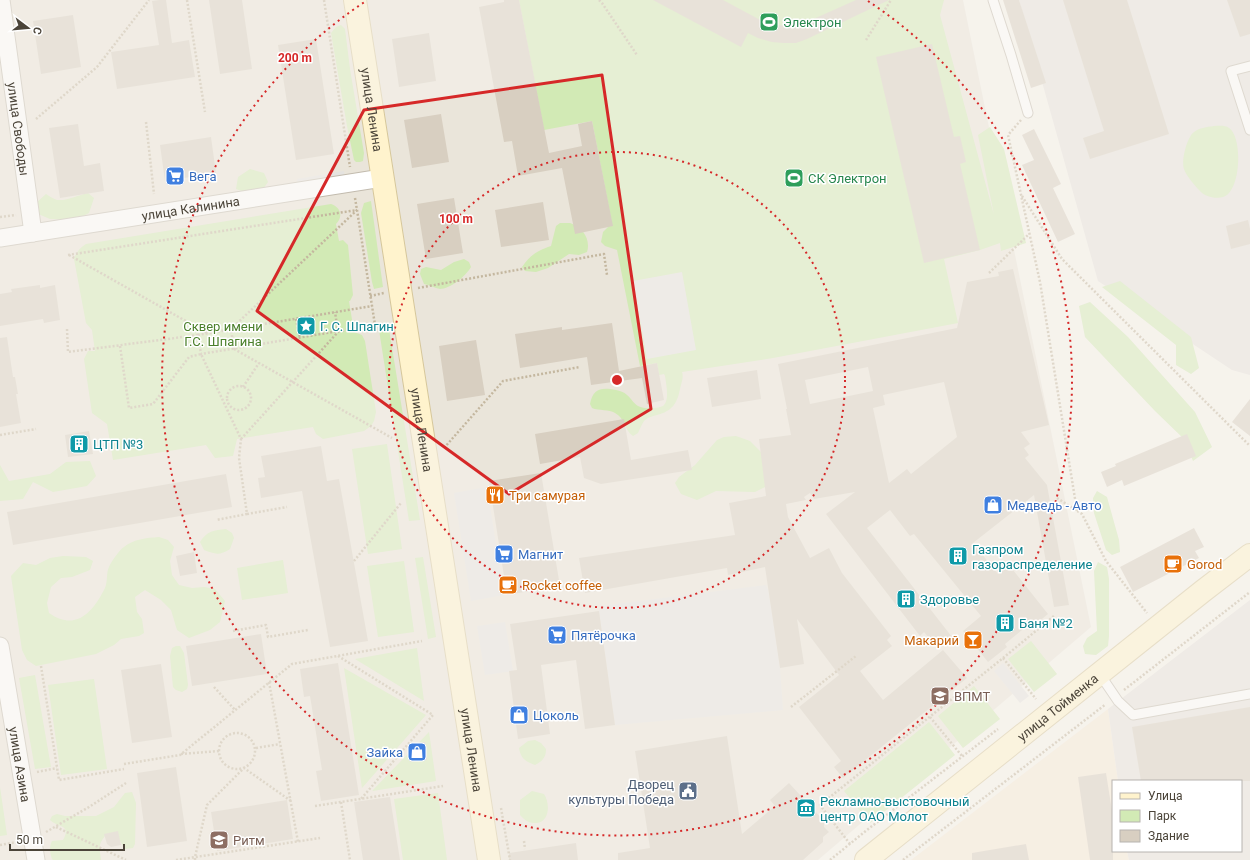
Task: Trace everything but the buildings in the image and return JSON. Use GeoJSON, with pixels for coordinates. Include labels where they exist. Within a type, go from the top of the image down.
{"type":"FeatureCollection","features":[{"type":"Feature","properties":{"kind":"street","name":"улица Свободы"},"geometry":{"type":"LineString","coordinates":[[1,0],[33,233]]}},
{"type":"Feature","properties":{"kind":"street","name":"улица Ленина"},"geometry":{"type":"LineString","coordinates":[[355,0],[489,860]]}},
{"type":"Feature","properties":{"kind":"street","name":"улица Калинина"},"geometry":{"type":"LineString","coordinates":[[0,238],[382,178]]}},
{"type":"Feature","properties":{"kind":"street","name":"улица Тойменка"},"geometry":{"type":"LineString","coordinates":[[866,860],[1250,555]]}},
{"type":"Feature","properties":{"kind":"street","name":"улица Азина"},"geometry":{"type":"LineString","coordinates":[[0,646],[36,860]]}},
{"type":"Feature","properties":{"kind":"lane"},"geometry":{"type":"LineString","coordinates":[[993,0],[1028,113]]}},
{"type":"Feature","properties":{"kind":"lane"},"geometry":{"type":"LineString","coordinates":[[1250,66],[1231,72],[1250,130]]}},
{"type":"Feature","properties":{"kind":"lane"},"geometry":{"type":"LineString","coordinates":[[1099,674],[1118,701],[1133,715],[1250,694]]}},
{"type":"Feature","properties":{"kind":"path"},"geometry":{"type":"LineString","coordinates":[[36,119],[97,67],[148,0]]}},
{"type":"Feature","properties":{"kind":"path"},"geometry":{"type":"LineString","coordinates":[[187,0],[205,112]]}},
{"type":"Feature","properties":{"kind":"path"},"geometry":{"type":"LineString","coordinates":[[120,346],[129,408],[153,404],[189,358],[202,354],[375,325],[324,0]]}},
{"type":"Feature","properties":{"kind":"path"},"geometry":{"type":"LineString","coordinates":[[599,0],[602,2],[637,55]]}},
{"type":"Feature","properties":{"kind":"path"},"geometry":{"type":"LineString","coordinates":[[866,40],[891,0]]}},
{"type":"Feature","properties":{"kind":"path"},"geometry":{"type":"LineString","coordinates":[[1028,113],[1008,135],[1040,282],[1077,511]]}},
{"type":"Feature","properties":{"kind":"path"},"geometry":{"type":"LineString","coordinates":[[146,122],[154,194]]}},
{"type":"Feature","properties":{"kind":"path"},"geometry":{"type":"LineString","coordinates":[[1020,193],[1062,259],[1250,446]]}},
{"type":"Feature","properties":{"kind":"path"},"geometry":{"type":"LineString","coordinates":[[231,329],[357,210]]}},
{"type":"Feature","properties":{"kind":"path"},"geometry":{"type":"LineString","coordinates":[[207,333],[68,255],[357,210]]}},
{"type":"Feature","properties":{"kind":"path"},"geometry":{"type":"LineString","coordinates":[[989,273],[1030,234]]}},
{"type":"Feature","properties":{"kind":"path"},"geometry":{"type":"LineString","coordinates":[[415,288],[604,254],[607,275]]}},
{"type":"Feature","properties":{"kind":"path"},"geometry":{"type":"LineString","coordinates":[[67,330],[68,352],[207,333],[372,306]]}},
{"type":"Feature","properties":{"kind":"path"},"geometry":{"type":"LineString","coordinates":[[335,312],[338,332]]}},
{"type":"Feature","properties":{"kind":"path"},"geometry":{"type":"LineString","coordinates":[[296,319],[300,338]]}},
{"type":"Feature","properties":{"kind":"path"},"geometry":{"type":"LineString","coordinates":[[231,329],[234,349]]}},
{"type":"Feature","properties":{"kind":"path"},"geometry":{"type":"LineString","coordinates":[[241,439],[338,332]]}},
{"type":"Feature","properties":{"kind":"path"},"geometry":{"type":"LineString","coordinates":[[198,334],[202,354],[227,405],[241,439],[238,458],[247,514]]}},
{"type":"Feature","properties":{"kind":"path"},"geometry":{"type":"LineString","coordinates":[[234,349],[392,438]]}},
{"type":"Feature","properties":{"kind":"path"},"geometry":{"type":"LineString","coordinates":[[243,387],[259,363]]}},
{"type":"Feature","properties":{"kind":"path"},"geometry":{"type":"LineString","coordinates":[[442,450],[503,381],[580,367]]}},
{"type":"Feature","properties":{"kind":"path"},"geometry":{"type":"LineString","coordinates":[[236,386],[243,387],[250,395],[251,399],[245,409],[237,410],[227,405],[226,397],[229,390],[236,386]]}},
{"type":"Feature","properties":{"kind":"path"},"geometry":{"type":"LineString","coordinates":[[0,435],[36,429]]}},
{"type":"Feature","properties":{"kind":"path"},"geometry":{"type":"LineString","coordinates":[[1057,498],[1082,514],[1106,560],[1147,613]]}},
{"type":"Feature","properties":{"kind":"path"},"geometry":{"type":"LineString","coordinates":[[354,562],[401,503]]}},
{"type":"Feature","properties":{"kind":"path"},"geometry":{"type":"LineString","coordinates":[[216,520],[286,507]]}},
{"type":"Feature","properties":{"kind":"path"},"geometry":{"type":"LineString","coordinates":[[903,860],[1250,592]]}},
{"type":"Feature","properties":{"kind":"path"},"geometry":{"type":"LineString","coordinates":[[850,844],[820,806],[1054,616]]}},
{"type":"Feature","properties":{"kind":"path"},"geometry":{"type":"LineString","coordinates":[[233,631],[266,625],[268,637],[308,630]]}},
{"type":"Feature","properties":{"kind":"path"},"geometry":{"type":"LineString","coordinates":[[180,754],[292,664],[422,641]]}},
{"type":"Feature","properties":{"kind":"path"},"geometry":{"type":"LineString","coordinates":[[337,655],[433,715],[361,799]]}},
{"type":"Feature","properties":{"kind":"path"},"geometry":{"type":"LineString","coordinates":[[791,707],[856,656]]}},
{"type":"Feature","properties":{"kind":"path"},"geometry":{"type":"LineString","coordinates":[[1003,658],[1036,699]]}},
{"type":"Feature","properties":{"kind":"path"},"geometry":{"type":"LineString","coordinates":[[41,666],[59,780],[124,769]]}},
{"type":"Feature","properties":{"kind":"path"},"geometry":{"type":"LineString","coordinates":[[269,682],[298,842]]}},
{"type":"Feature","properties":{"kind":"path"},"geometry":{"type":"LineString","coordinates":[[214,687],[235,710]]}},
{"type":"Feature","properties":{"kind":"path"},"geometry":{"type":"LineString","coordinates":[[930,717],[962,756]]}},
{"type":"Feature","properties":{"kind":"path"},"geometry":{"type":"LineString","coordinates":[[195,859],[207,805],[244,768],[252,762],[255,756],[256,748],[253,741],[248,736],[241,732],[225,736],[220,743],[219,751],[221,759],[227,766],[236,769],[244,768],[291,801]]}},
{"type":"Feature","properties":{"kind":"path"},"geometry":{"type":"LineString","coordinates":[[256,748],[280,744]]}},
{"type":"Feature","properties":{"kind":"path"},"geometry":{"type":"LineString","coordinates":[[124,764],[180,754],[219,751]]}},
{"type":"Feature","properties":{"kind":"path"},"geometry":{"type":"LineString","coordinates":[[33,839],[89,807],[126,783]]}},
{"type":"Feature","properties":{"kind":"path"},"geometry":{"type":"LineString","coordinates":[[315,806],[444,786]]}},
{"type":"Feature","properties":{"kind":"path"},"geometry":{"type":"LineString","coordinates":[[341,802],[350,860]]}},
{"type":"Feature","properties":{"kind":"path"},"geometry":{"type":"LineString","coordinates":[[55,827],[126,860]]}},
{"type":"Feature","properties":{"kind":"path"},"geometry":{"type":"LineString","coordinates":[[176,860],[195,859],[320,838]]}},
{"type":"Feature","properties":{"kind":"path"},"geometry":{"type":"LineString","coordinates":[[524,841],[525,849]]}},
{"type":"Feature","properties":{"kind":"highlighted area"},"geometry":{"type":"Polygon","coordinates":[[[602,75],[651,409],[509,494],[257,311],[364,110],[602,75]]]}},
{"type":"Feature","properties":{"kind":"shaded area"},"geometry":{"type":"Polygon","coordinates":[[[0,0],[963,0],[1091,627],[818,860],[0,860],[0,0]]]}},
{"type":"Feature","properties":{"kind":"shaded area"},"geometry":{"type":"Polygon","coordinates":[[[1019,0],[1250,0],[1250,375],[1232,370],[1098,281],[1019,0]]]}},
{"type":"Feature","properties":{"kind":"shaded area"},"geometry":{"type":"Polygon","coordinates":[[[344,171],[346,184],[299,192],[297,179],[344,171]]]}},
{"type":"Feature","properties":{"kind":"shaded area"},"geometry":{"type":"Polygon","coordinates":[[[682,272],[696,350],[647,359],[633,281],[682,272]]]}},
{"type":"Feature","properties":{"kind":"shaded area"},"geometry":{"type":"Polygon","coordinates":[[[487,487],[504,595],[471,601],[454,493],[487,487]]]}},
{"type":"Feature","properties":{"kind":"shaded area"},"geometry":{"type":"Polygon","coordinates":[[[766,585],[768,589],[780,668],[783,710],[615,725],[599,611],[600,606],[766,585]]]}},
{"type":"Feature","properties":{"kind":"shaded area"},"geometry":{"type":"Polygon","coordinates":[[[1250,600],[1250,860],[1129,860],[1127,852],[1242,852],[1242,780],[1118,780],[1108,709],[1250,600]]]}},
{"type":"Feature","properties":{"kind":"shaded area"},"geometry":{"type":"Polygon","coordinates":[[[505,622],[513,671],[485,675],[477,626],[505,622]]]}},
{"type":"Feature","properties":{"kind":"shaded area"},"geometry":{"type":"Polygon","coordinates":[[[1003,663],[1029,696],[1020,703],[994,671],[1003,663]]]}},
{"type":"Feature","properties":{"kind":"shaded area"},"geometry":{"type":"Polygon","coordinates":[[[1108,709],[1118,780],[1112,780],[1112,852],[1127,852],[1129,860],[911,860],[1108,709]]]}},
{"type":"Feature","properties":{"kind":"green space","name":"СК Электрон"},"geometry":{"type":"Polygon","coordinates":[[[519,0],[944,0],[940,15],[994,215],[978,135],[990,127],[1004,149],[1026,243],[1001,251],[1000,243],[980,250],[944,259],[958,323],[773,358],[682,372],[683,378],[679,394],[673,406],[662,413],[645,420],[638,433],[633,436],[618,415],[610,411],[592,408],[590,404],[593,395],[602,389],[616,390],[626,394],[635,404],[640,407],[660,407],[665,404],[666,400],[667,392],[665,376],[664,374],[659,375],[657,363],[640,366],[617,250],[605,246],[601,242],[603,232],[612,223],[592,121],[544,130],[519,0]]]}},
{"type":"Feature","properties":{"kind":"green space"},"geometry":{"type":"Polygon","coordinates":[[[341,25],[345,29],[364,153],[363,161],[360,162],[356,162],[354,160],[331,33],[336,27],[341,25]]]}},
{"type":"Feature","properties":{"kind":"green space"},"geometry":{"type":"Polygon","coordinates":[[[1214,126],[1227,127],[1234,133],[1238,152],[1238,164],[1234,185],[1229,193],[1218,198],[1209,197],[1202,193],[1187,175],[1183,165],[1185,149],[1191,135],[1203,128],[1214,126]]]}},
{"type":"Feature","properties":{"kind":"green space"},"geometry":{"type":"Polygon","coordinates":[[[250,169],[264,173],[268,182],[261,192],[250,194],[236,189],[238,177],[250,169]]]}},
{"type":"Feature","properties":{"kind":"green space"},"geometry":{"type":"Polygon","coordinates":[[[88,193],[94,198],[89,213],[75,220],[50,219],[36,213],[35,204],[46,194],[56,200],[61,200],[88,193]]]}},
{"type":"Feature","properties":{"kind":"green space"},"geometry":{"type":"Polygon","coordinates":[[[371,201],[383,287],[374,289],[361,213],[364,203],[371,201]]]}},
{"type":"Feature","properties":{"kind":"green space","name":"Сквер имени Г.С. Шпагина"},"geometry":{"type":"Polygon","coordinates":[[[331,204],[337,207],[340,212],[340,218],[336,224],[339,241],[343,240],[348,245],[353,295],[349,301],[354,332],[362,335],[365,341],[376,412],[371,426],[364,431],[323,439],[316,434],[313,427],[237,439],[233,456],[215,458],[206,445],[113,460],[107,424],[92,413],[84,359],[88,351],[95,351],[92,330],[86,323],[74,259],[78,250],[86,244],[331,204]]]}},
{"type":"Feature","properties":{"kind":"green space"},"geometry":{"type":"Polygon","coordinates":[[[560,223],[570,223],[575,225],[585,234],[588,243],[587,252],[579,255],[569,254],[548,268],[536,272],[525,271],[522,267],[531,256],[551,246],[556,226],[560,223]]]}},
{"type":"Feature","properties":{"kind":"green space"},"geometry":{"type":"Polygon","coordinates":[[[464,259],[469,262],[471,267],[462,278],[453,284],[440,289],[424,284],[420,274],[421,269],[426,267],[441,270],[454,262],[464,259]]]}},
{"type":"Feature","properties":{"kind":"green space"},"geometry":{"type":"Polygon","coordinates":[[[1120,281],[1191,337],[1199,368],[1191,374],[1176,365],[1176,345],[1102,287],[1120,281]]]}},
{"type":"Feature","properties":{"kind":"green space"},"geometry":{"type":"Polygon","coordinates":[[[1090,302],[1128,337],[1195,412],[1212,447],[1193,461],[1184,439],[1155,411],[1085,337],[1079,306],[1090,302]]]}},
{"type":"Feature","properties":{"kind":"green space"},"geometry":{"type":"Polygon","coordinates":[[[389,329],[420,520],[409,521],[379,330],[389,329]]]}},
{"type":"Feature","properties":{"kind":"green space"},"geometry":{"type":"Polygon","coordinates":[[[736,436],[750,441],[762,453],[769,485],[755,492],[716,491],[697,500],[681,494],[675,483],[679,477],[695,465],[717,440],[724,437],[736,436]]]}},
{"type":"Feature","properties":{"kind":"green space"},"geometry":{"type":"Polygon","coordinates":[[[387,444],[402,549],[368,554],[352,449],[387,444]]]}},
{"type":"Feature","properties":{"kind":"green space"},"geometry":{"type":"Polygon","coordinates":[[[90,461],[96,476],[87,486],[53,492],[33,482],[23,499],[0,501],[0,465],[9,481],[50,474],[66,462],[90,461]]]}},
{"type":"Feature","properties":{"kind":"green space"},"geometry":{"type":"Polygon","coordinates":[[[1097,491],[1107,497],[1119,540],[1120,552],[1112,555],[1106,550],[1094,513],[1093,498],[1097,491]]]}},
{"type":"Feature","properties":{"kind":"green space"},"geometry":{"type":"Polygon","coordinates":[[[226,529],[232,533],[234,538],[230,549],[223,553],[217,554],[204,550],[200,542],[205,535],[214,531],[226,529]]]}},
{"type":"Feature","properties":{"kind":"green space"},"geometry":{"type":"Polygon","coordinates":[[[159,537],[168,540],[174,547],[170,561],[172,575],[179,585],[192,588],[204,587],[215,589],[225,601],[220,622],[210,630],[189,638],[177,630],[171,610],[161,600],[145,590],[135,597],[137,612],[142,619],[144,633],[139,636],[121,639],[114,645],[96,654],[36,666],[27,660],[22,650],[11,576],[23,563],[36,565],[50,558],[63,556],[86,557],[93,561],[90,570],[72,577],[61,578],[51,587],[47,603],[49,613],[59,618],[75,620],[83,617],[95,605],[105,588],[109,567],[122,548],[128,544],[145,538],[159,537]]]}},
{"type":"Feature","properties":{"kind":"green space"},"geometry":{"type":"Polygon","coordinates":[[[423,557],[436,637],[428,639],[415,558],[423,557]]]}},
{"type":"Feature","properties":{"kind":"green space"},"geometry":{"type":"Polygon","coordinates":[[[283,560],[288,593],[242,600],[237,568],[283,560]]]}},
{"type":"Feature","properties":{"kind":"green space"},"geometry":{"type":"Polygon","coordinates":[[[404,561],[414,632],[378,637],[367,566],[404,561]]]}},
{"type":"Feature","properties":{"kind":"green space"},"geometry":{"type":"Polygon","coordinates":[[[1098,562],[1107,567],[1109,579],[1109,636],[1108,646],[1096,655],[1085,654],[1083,646],[1087,638],[1097,631],[1094,571],[1098,562]]]}},
{"type":"Feature","properties":{"kind":"green space"},"geometry":{"type":"Polygon","coordinates":[[[1031,641],[1057,674],[1034,692],[1008,659],[1031,641]]]}},
{"type":"Feature","properties":{"kind":"green space"},"geometry":{"type":"Polygon","coordinates":[[[180,646],[184,653],[188,685],[187,689],[182,692],[173,687],[170,656],[172,648],[180,646]]]}},
{"type":"Feature","properties":{"kind":"green space"},"geometry":{"type":"Polygon","coordinates":[[[417,648],[424,701],[355,659],[417,648]]]}},
{"type":"Feature","properties":{"kind":"green space"},"geometry":{"type":"Polygon","coordinates":[[[344,668],[426,715],[362,788],[344,668]]]}},
{"type":"Feature","properties":{"kind":"green space"},"geometry":{"type":"Polygon","coordinates":[[[35,675],[51,767],[35,769],[19,678],[35,675]]]}},
{"type":"Feature","properties":{"kind":"green space"},"geometry":{"type":"Polygon","coordinates":[[[94,679],[107,769],[61,775],[48,685],[94,679]]]}},
{"type":"Feature","properties":{"kind":"green space"},"geometry":{"type":"Polygon","coordinates":[[[974,686],[1000,719],[963,748],[938,716],[974,686]]]}},
{"type":"Feature","properties":{"kind":"green space"},"geometry":{"type":"Polygon","coordinates":[[[929,722],[955,755],[870,823],[844,791],[929,722]]]}},
{"type":"Feature","properties":{"kind":"green space"},"geometry":{"type":"Polygon","coordinates":[[[429,732],[436,781],[372,791],[429,732]]]}},
{"type":"Feature","properties":{"kind":"green space"},"geometry":{"type":"Polygon","coordinates":[[[535,740],[541,743],[546,749],[544,758],[535,765],[524,759],[519,748],[528,741],[535,740]]]}},
{"type":"Feature","properties":{"kind":"green space"},"geometry":{"type":"Polygon","coordinates":[[[0,787],[7,835],[0,836],[0,787]]]}},
{"type":"Feature","properties":{"kind":"green space"},"geometry":{"type":"Polygon","coordinates":[[[532,791],[544,794],[548,807],[547,815],[541,822],[537,823],[528,822],[520,815],[520,800],[532,791]]]}},
{"type":"Feature","properties":{"kind":"green space"},"geometry":{"type":"Polygon","coordinates":[[[132,792],[136,803],[135,844],[133,848],[125,849],[118,838],[105,836],[100,845],[101,860],[52,859],[50,846],[52,841],[63,840],[66,831],[63,827],[50,820],[52,816],[57,814],[65,816],[96,816],[114,807],[125,793],[132,792]]]}},
{"type":"Feature","properties":{"kind":"green space"},"geometry":{"type":"Polygon","coordinates":[[[438,793],[447,860],[403,860],[394,799],[438,793]]]}},
{"type":"Feature","properties":{"kind":"place","name":"Электрон"},"geometry":{"type":"Point","coordinates":[769,22]}},
{"type":"Feature","properties":{"kind":"place","name":"Вега"},"geometry":{"type":"Point","coordinates":[175,176]}},
{"type":"Feature","properties":{"kind":"place","name":"СК Электрон"},"geometry":{"type":"Point","coordinates":[794,178]}},
{"type":"Feature","properties":{"kind":"place","name":"Г. С. Шпагин"},"geometry":{"type":"Point","coordinates":[306,326]}},
{"type":"Feature","properties":{"kind":"place","name":"ЦТП №3"},"geometry":{"type":"Point","coordinates":[79,444]}},
{"type":"Feature","properties":{"kind":"place","name":"Три самурая"},"geometry":{"type":"Point","coordinates":[495,495]}},
{"type":"Feature","properties":{"kind":"place","name":"Медведь - Авто"},"geometry":{"type":"Point","coordinates":[993,505]}},
{"type":"Feature","properties":{"kind":"place","name":"Магнит"},"geometry":{"type":"Point","coordinates":[504,554]}},
{"type":"Feature","properties":{"kind":"place","name":"Газпром газораспределение"},"geometry":{"type":"Point","coordinates":[958,556]}},
{"type":"Feature","properties":{"kind":"place","name":"Gorod"},"geometry":{"type":"Point","coordinates":[1173,564]}},
{"type":"Feature","properties":{"kind":"place","name":"Rocket coffee"},"geometry":{"type":"Point","coordinates":[508,585]}},
{"type":"Feature","properties":{"kind":"place","name":"Здоровье"},"geometry":{"type":"Point","coordinates":[906,599]}},
{"type":"Feature","properties":{"kind":"place","name":"Баня №2"},"geometry":{"type":"Point","coordinates":[1005,623]}},
{"type":"Feature","properties":{"kind":"place","name":"Пятёрочка"},"geometry":{"type":"Point","coordinates":[557,635]}},
{"type":"Feature","properties":{"kind":"place","name":"Макарий"},"geometry":{"type":"Point","coordinates":[973,640]}},
{"type":"Feature","properties":{"kind":"place","name":"ВПМТ"},"geometry":{"type":"Point","coordinates":[940,696]}},
{"type":"Feature","properties":{"kind":"place","name":"Цоколь"},"geometry":{"type":"Point","coordinates":[519,715]}},
{"type":"Feature","properties":{"kind":"place","name":"Зайка"},"geometry":{"type":"Point","coordinates":[417,752]}},
{"type":"Feature","properties":{"kind":"place","name":"Дворец культуры Победа"},"geometry":{"type":"Point","coordinates":[688,791]}},
{"type":"Feature","properties":{"kind":"place","name":"Рекламно-выстовочный центр ОАО Молот"},"geometry":{"type":"Point","coordinates":[806,808]}},
{"type":"Feature","properties":{"kind":"place","name":"Ритм"},"geometry":{"type":"Point","coordinates":[219,840]}}]}
